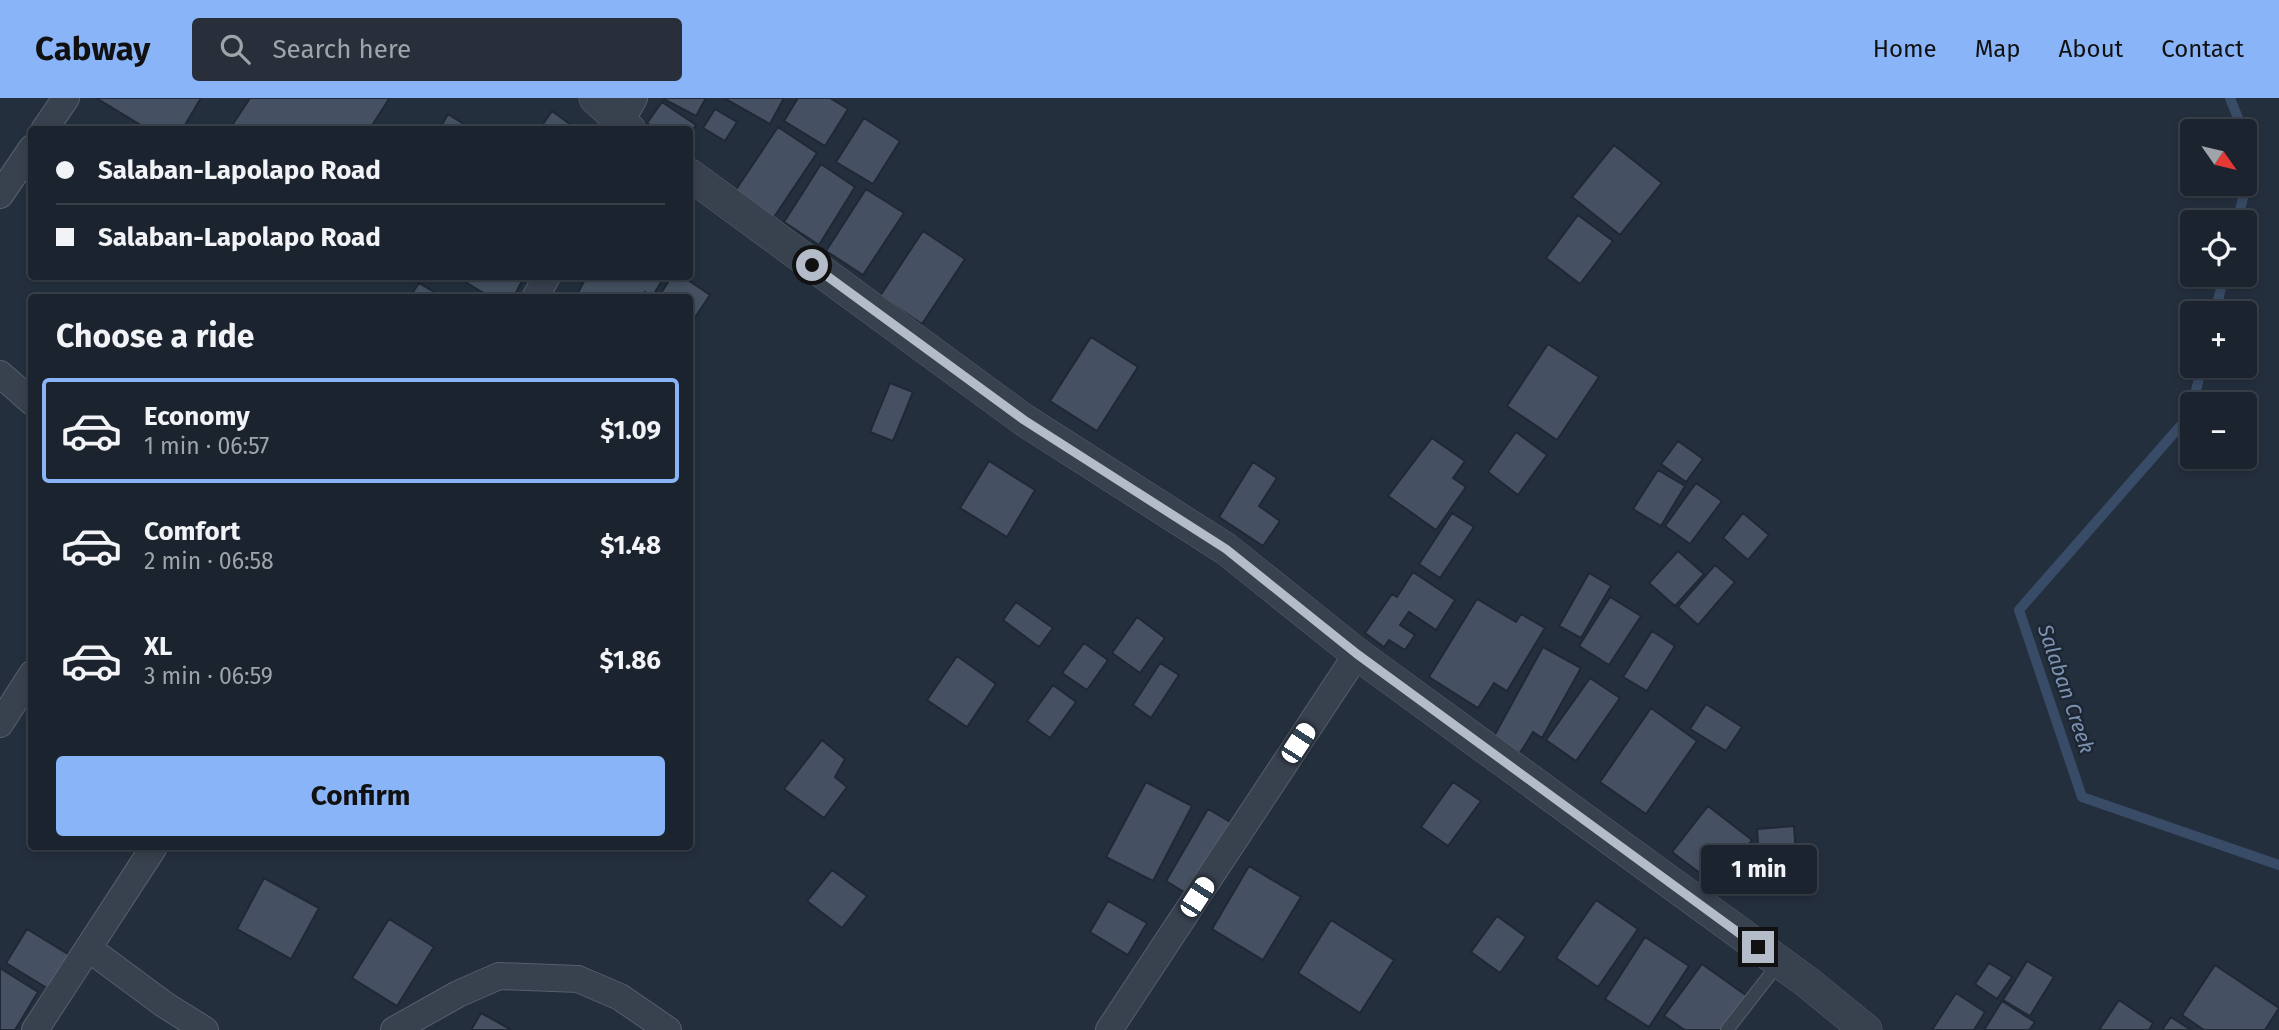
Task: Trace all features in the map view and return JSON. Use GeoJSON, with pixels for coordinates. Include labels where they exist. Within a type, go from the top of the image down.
{"type":"FeatureCollection","features":[{"type":"Feature","properties":{"kind":"street"},"geometry":{"type":"LineString","coordinates":[[47,126],[66,98]]}},
{"type":"Feature","properties":{"kind":"street"},"geometry":{"type":"LineString","coordinates":[[595,98],[629,116]]}},
{"type":"Feature","properties":{"kind":"street"},"geometry":{"type":"LineString","coordinates":[[0,195],[28,154]]}},
{"type":"Feature","properties":{"kind":"street"},"geometry":{"type":"LineString","coordinates":[[693,177],[1024,420],[1226,549],[1357,654],[1780,962],[1866,1030]]}},
{"type":"Feature","properties":{"kind":"street"},"geometry":{"type":"LineString","coordinates":[[0,374],[28,398]]}},
{"type":"Feature","properties":{"kind":"street"},"geometry":{"type":"LineString","coordinates":[[1109,1030],[1357,654]]}},
{"type":"Feature","properties":{"kind":"street"},"geometry":{"type":"LineString","coordinates":[[0,724],[28,680]]}},
{"type":"Feature","properties":{"kind":"street"},"geometry":{"type":"LineString","coordinates":[[35,1030],[152,850]]}},
{"type":"Feature","properties":{"kind":"street"},"geometry":{"type":"LineString","coordinates":[[88,948],[165,1005],[205,1030]]}},
{"type":"Feature","properties":{"kind":"street"},"geometry":{"type":"LineString","coordinates":[[394,1030],[458,994],[499,976],[578,979],[620,997],[668,1030]]}},
{"type":"Feature","properties":{"kind":"lane"},"geometry":{"type":"LineString","coordinates":[[1727,1030],[1780,962]]}},
{"type":"Feature","properties":{"kind":"building"},"geometry":{"type":"Polygon","coordinates":[[[96,98],[201,98],[184,126],[142,126],[96,98]]]}},
{"type":"Feature","properties":{"kind":"building"},"geometry":{"type":"Polygon","coordinates":[[[250,98],[389,99],[372,126],[232,126],[250,98]]]}},
{"type":"Feature","properties":{"kind":"building"},"geometry":{"type":"Polygon","coordinates":[[[662,98],[706,98],[696,116],[662,98]]]}},
{"type":"Feature","properties":{"kind":"building"},"geometry":{"type":"Polygon","coordinates":[[[724,98],[784,98],[770,124],[724,98]]]}},
{"type":"Feature","properties":{"kind":"building"},"geometry":{"type":"Polygon","coordinates":[[[798,98],[830,98],[848,109],[825,146],[784,121],[798,98]]]}},
{"type":"Feature","properties":{"kind":"building"},"geometry":{"type":"Polygon","coordinates":[[[662,102],[696,125],[693,130],[693,126],[652,126],[647,123],[662,102]]]}},
{"type":"Feature","properties":{"kind":"building"},"geometry":{"type":"Polygon","coordinates":[[[715,109],[737,122],[725,141],[703,128],[715,109]]]}},
{"type":"Feature","properties":{"kind":"building"},"geometry":{"type":"Polygon","coordinates":[[[552,111],[573,126],[542,126],[552,111]]]}},
{"type":"Feature","properties":{"kind":"building"},"geometry":{"type":"Polygon","coordinates":[[[448,114],[467,126],[441,126],[448,114]]]}},
{"type":"Feature","properties":{"kind":"building"},"geometry":{"type":"Polygon","coordinates":[[[864,118],[900,141],[873,184],[836,162],[864,118]]]}},
{"type":"Feature","properties":{"kind":"building"},"geometry":{"type":"Polygon","coordinates":[[[778,127],[817,153],[772,220],[733,194],[778,127]]]}},
{"type":"Feature","properties":{"kind":"building"},"geometry":{"type":"Polygon","coordinates":[[[1614,145],[1662,183],[1620,235],[1572,197],[1614,145]]]}},
{"type":"Feature","properties":{"kind":"building"},"geometry":{"type":"Polygon","coordinates":[[[821,164],[855,187],[819,245],[784,222],[821,164]]]}},
{"type":"Feature","properties":{"kind":"building"},"geometry":{"type":"Polygon","coordinates":[[[866,189],[904,213],[863,275],[826,251],[866,189]]]}},
{"type":"Feature","properties":{"kind":"building"},"geometry":{"type":"Polygon","coordinates":[[[1578,215],[1613,241],[1580,284],[1546,258],[1578,215]]]}},
{"type":"Feature","properties":{"kind":"building"},"geometry":{"type":"Polygon","coordinates":[[[923,231],[965,259],[922,324],[880,296],[923,231]]]}},
{"type":"Feature","properties":{"kind":"building"},"geometry":{"type":"Polygon","coordinates":[[[469,280],[522,281],[515,294],[485,294],[467,283],[469,280]]]}},
{"type":"Feature","properties":{"kind":"building"},"geometry":{"type":"Polygon","coordinates":[[[585,280],[663,280],[654,294],[577,294],[585,280]]]}},
{"type":"Feature","properties":{"kind":"building"},"geometry":{"type":"Polygon","coordinates":[[[669,280],[688,280],[710,295],[693,320],[693,294],[661,294],[669,280]]]}},
{"type":"Feature","properties":{"kind":"building"},"geometry":{"type":"Polygon","coordinates":[[[419,283],[437,294],[412,294],[419,283]]]}},
{"type":"Feature","properties":{"kind":"building"},"geometry":{"type":"Polygon","coordinates":[[[1091,337],[1138,367],[1097,431],[1050,401],[1091,337]]]}},
{"type":"Feature","properties":{"kind":"building"},"geometry":{"type":"Polygon","coordinates":[[[1548,344],[1599,377],[1557,440],[1507,406],[1548,344]]]}},
{"type":"Feature","properties":{"kind":"building"},"geometry":{"type":"Polygon","coordinates":[[[890,383],[913,392],[893,441],[870,432],[890,383]]]}},
{"type":"Feature","properties":{"kind":"building"},"geometry":{"type":"Polygon","coordinates":[[[1516,432],[1547,455],[1518,495],[1488,472],[1516,432]]]}},
{"type":"Feature","properties":{"kind":"building"},"geometry":{"type":"Polygon","coordinates":[[[1432,438],[1465,461],[1453,478],[1466,487],[1436,530],[1388,496],[1432,438]]]}},
{"type":"Feature","properties":{"kind":"building"},"geometry":{"type":"Polygon","coordinates":[[[1678,441],[1703,459],[1686,482],[1661,464],[1678,441]]]}},
{"type":"Feature","properties":{"kind":"building"},"geometry":{"type":"Polygon","coordinates":[[[989,461],[1035,490],[1007,537],[960,508],[989,461]]]}},
{"type":"Feature","properties":{"kind":"building"},"geometry":{"type":"Polygon","coordinates":[[[1253,462],[1277,478],[1259,506],[1280,521],[1263,546],[1219,517],[1253,462]]]}},
{"type":"Feature","properties":{"kind":"building"},"geometry":{"type":"Polygon","coordinates":[[[1658,470],[1685,486],[1661,526],[1633,509],[1658,470]]]}},
{"type":"Feature","properties":{"kind":"building"},"geometry":{"type":"Polygon","coordinates":[[[1696,483],[1722,501],[1690,544],[1665,526],[1696,483]]]}},
{"type":"Feature","properties":{"kind":"building"},"geometry":{"type":"Polygon","coordinates":[[[1452,513],[1474,527],[1440,578],[1419,564],[1452,513]]]}},
{"type":"Feature","properties":{"kind":"building"},"geometry":{"type":"Polygon","coordinates":[[[1743,513],[1769,535],[1748,560],[1723,538],[1743,513]]]}},
{"type":"Feature","properties":{"kind":"building"},"geometry":{"type":"Polygon","coordinates":[[[1678,551],[1704,574],[1675,606],[1649,583],[1678,551]]]}},
{"type":"Feature","properties":{"kind":"building"},"geometry":{"type":"Polygon","coordinates":[[[1715,565],[1735,582],[1698,625],[1678,607],[1715,565]]]}},
{"type":"Feature","properties":{"kind":"building"},"geometry":{"type":"Polygon","coordinates":[[[1413,572],[1455,600],[1436,630],[1409,612],[1400,625],[1415,635],[1405,650],[1389,640],[1384,647],[1365,633],[1392,594],[1397,597],[1413,572]]]}},
{"type":"Feature","properties":{"kind":"building"},"geometry":{"type":"Polygon","coordinates":[[[1589,573],[1611,586],[1581,638],[1559,626],[1589,573]]]}},
{"type":"Feature","properties":{"kind":"building"},"geometry":{"type":"Polygon","coordinates":[[[1610,597],[1641,616],[1609,665],[1579,646],[1610,597]]]}},
{"type":"Feature","properties":{"kind":"building"},"geometry":{"type":"Polygon","coordinates":[[[1477,599],[1516,622],[1521,614],[1545,628],[1507,691],[1494,683],[1478,708],[1429,677],[1477,599]]]}},
{"type":"Feature","properties":{"kind":"building"},"geometry":{"type":"Polygon","coordinates":[[[1016,602],[1053,628],[1039,647],[1003,620],[1016,602]]]}},
{"type":"Feature","properties":{"kind":"building"},"geometry":{"type":"Polygon","coordinates":[[[1137,617],[1165,638],[1140,673],[1112,653],[1137,617]]]}},
{"type":"Feature","properties":{"kind":"building"},"geometry":{"type":"Polygon","coordinates":[[[1652,631],[1675,646],[1647,691],[1623,677],[1652,631]]]}},
{"type":"Feature","properties":{"kind":"building"},"geometry":{"type":"Polygon","coordinates":[[[1084,643],[1108,660],[1087,690],[1062,673],[1084,643]]]}},
{"type":"Feature","properties":{"kind":"building"},"geometry":{"type":"Polygon","coordinates":[[[1543,647],[1581,668],[1542,738],[1533,732],[1520,753],[1493,738],[1543,647]]]}},
{"type":"Feature","properties":{"kind":"building"},"geometry":{"type":"Polygon","coordinates":[[[957,656],[996,684],[967,727],[927,700],[957,656]]]}},
{"type":"Feature","properties":{"kind":"building"},"geometry":{"type":"Polygon","coordinates":[[[1160,663],[1179,675],[1151,718],[1133,705],[1160,663]]]}},
{"type":"Feature","properties":{"kind":"building"},"geometry":{"type":"Polygon","coordinates":[[[1590,678],[1620,698],[1576,761],[1546,740],[1590,678]]]}},
{"type":"Feature","properties":{"kind":"building"},"geometry":{"type":"Polygon","coordinates":[[[1053,685],[1076,702],[1050,738],[1027,721],[1053,685]]]}},
{"type":"Feature","properties":{"kind":"building"},"geometry":{"type":"Polygon","coordinates":[[[1706,704],[1742,727],[1726,751],[1690,729],[1706,704]]]}},
{"type":"Feature","properties":{"kind":"building"},"geometry":{"type":"Polygon","coordinates":[[[1651,708],[1697,741],[1646,814],[1600,782],[1651,708]]]}},
{"type":"Feature","properties":{"kind":"building"},"geometry":{"type":"Polygon","coordinates":[[[822,740],[845,759],[835,777],[847,787],[824,818],[784,789],[822,740]]]}},
{"type":"Feature","properties":{"kind":"building"},"geometry":{"type":"Polygon","coordinates":[[[1146,782],[1192,806],[1153,881],[1106,857],[1146,782]]]}},
{"type":"Feature","properties":{"kind":"building"},"geometry":{"type":"Polygon","coordinates":[[[1453,782],[1481,801],[1448,846],[1421,827],[1453,782]]]}},
{"type":"Feature","properties":{"kind":"building"},"geometry":{"type":"Polygon","coordinates":[[[1708,806],[1752,840],[1717,886],[1672,852],[1708,806]]]}},
{"type":"Feature","properties":{"kind":"building"},"geometry":{"type":"Polygon","coordinates":[[[1208,809],[1232,823],[1189,895],[1166,881],[1208,809]]]}},
{"type":"Feature","properties":{"kind":"building"},"geometry":{"type":"Polygon","coordinates":[[[1794,826],[1797,871],[1760,874],[1757,829],[1794,826]]]}},
{"type":"Feature","properties":{"kind":"building"},"geometry":{"type":"Polygon","coordinates":[[[1249,866],[1301,897],[1263,960],[1212,929],[1249,866]]]}},
{"type":"Feature","properties":{"kind":"building"},"geometry":{"type":"Polygon","coordinates":[[[832,870],[867,896],[842,928],[807,901],[832,870]]]}},
{"type":"Feature","properties":{"kind":"building"},"geometry":{"type":"Polygon","coordinates":[[[264,878],[319,908],[291,959],[237,929],[264,878]]]}},
{"type":"Feature","properties":{"kind":"building"},"geometry":{"type":"Polygon","coordinates":[[[1596,900],[1638,929],[1598,987],[1556,958],[1596,900]]]}},
{"type":"Feature","properties":{"kind":"building"},"geometry":{"type":"Polygon","coordinates":[[[1108,901],[1147,923],[1128,955],[1090,932],[1108,901]]]}},
{"type":"Feature","properties":{"kind":"building"},"geometry":{"type":"Polygon","coordinates":[[[1497,916],[1526,937],[1500,973],[1471,952],[1497,916]]]}},
{"type":"Feature","properties":{"kind":"building"},"geometry":{"type":"Polygon","coordinates":[[[389,919],[434,947],[397,1006],[352,978],[389,919]]]}},
{"type":"Feature","properties":{"kind":"building"},"geometry":{"type":"Polygon","coordinates":[[[1331,920],[1394,960],[1360,1013],[1298,973],[1331,920]]]}},
{"type":"Feature","properties":{"kind":"building"},"geometry":{"type":"Polygon","coordinates":[[[27,929],[71,956],[50,990],[6,963],[27,929]]]}},
{"type":"Feature","properties":{"kind":"building"},"geometry":{"type":"Polygon","coordinates":[[[1645,937],[1689,966],[1649,1027],[1605,999],[1645,937]]]}},
{"type":"Feature","properties":{"kind":"building"},"geometry":{"type":"Polygon","coordinates":[[[2027,961],[2054,977],[2030,1016],[2003,1000],[2027,961]]]}},
{"type":"Feature","properties":{"kind":"building"},"geometry":{"type":"Polygon","coordinates":[[[1989,963],[2012,977],[1997,999],[1975,984],[1989,963]]]}},
{"type":"Feature","properties":{"kind":"building"},"geometry":{"type":"Polygon","coordinates":[[[1702,964],[1747,996],[1723,1030],[1685,1030],[1664,1016],[1702,964]]]}},
{"type":"Feature","properties":{"kind":"building"},"geometry":{"type":"Polygon","coordinates":[[[2215,965],[2279,1008],[2265,1030],[2204,1030],[2182,1015],[2215,965]]]}},
{"type":"Feature","properties":{"kind":"building"},"geometry":{"type":"Polygon","coordinates":[[[0,968],[38,992],[15,1030],[0,1030],[0,968]]]}},
{"type":"Feature","properties":{"kind":"building"},"geometry":{"type":"Polygon","coordinates":[[[1956,993],[1985,1012],[1974,1030],[1932,1030],[1956,993]]]}},
{"type":"Feature","properties":{"kind":"building"},"geometry":{"type":"Polygon","coordinates":[[[2119,1000],[2153,1023],[2149,1030],[2099,1030],[2119,1000]]]}},
{"type":"Feature","properties":{"kind":"building"},"geometry":{"type":"Polygon","coordinates":[[[2002,1001],[2035,1022],[2029,1030],[1984,1030],[2002,1001]]]}},
{"type":"Feature","properties":{"kind":"building"},"geometry":{"type":"Polygon","coordinates":[[[481,1013],[510,1029],[471,1030],[481,1013]]]}},
{"type":"Feature","properties":{"kind":"building"},"geometry":{"type":"Polygon","coordinates":[[[2171,1017],[2191,1030],[2162,1030],[2171,1017]]]}},
{"type":"Feature","properties":{"kind":"waterway","name":"Salaban Creek"},"geometry":{"type":"LineString","coordinates":[[2230,98],[2238,119]]}},
{"type":"Feature","properties":{"kind":"waterway","name":"Salaban Creek"},"geometry":{"type":"LineString","coordinates":[[2240,210],[2244,196]]}},
{"type":"Feature","properties":{"kind":"waterway","name":"Salaban Creek"},"geometry":{"type":"LineString","coordinates":[[2218,301],[2221,287]]}},
{"type":"Feature","properties":{"kind":"waterway","name":"Salaban Creek"},"geometry":{"type":"LineString","coordinates":[[2199,378],[2190,415],[2019,610],[2082,797],[2279,865]]}},
{"type":"Feature","properties":{"kind":"route"},"geometry":{"type":"LineString","coordinates":[[812,265],[1024,420],[1226,549],[1357,654],[1758,947]]}}]}
